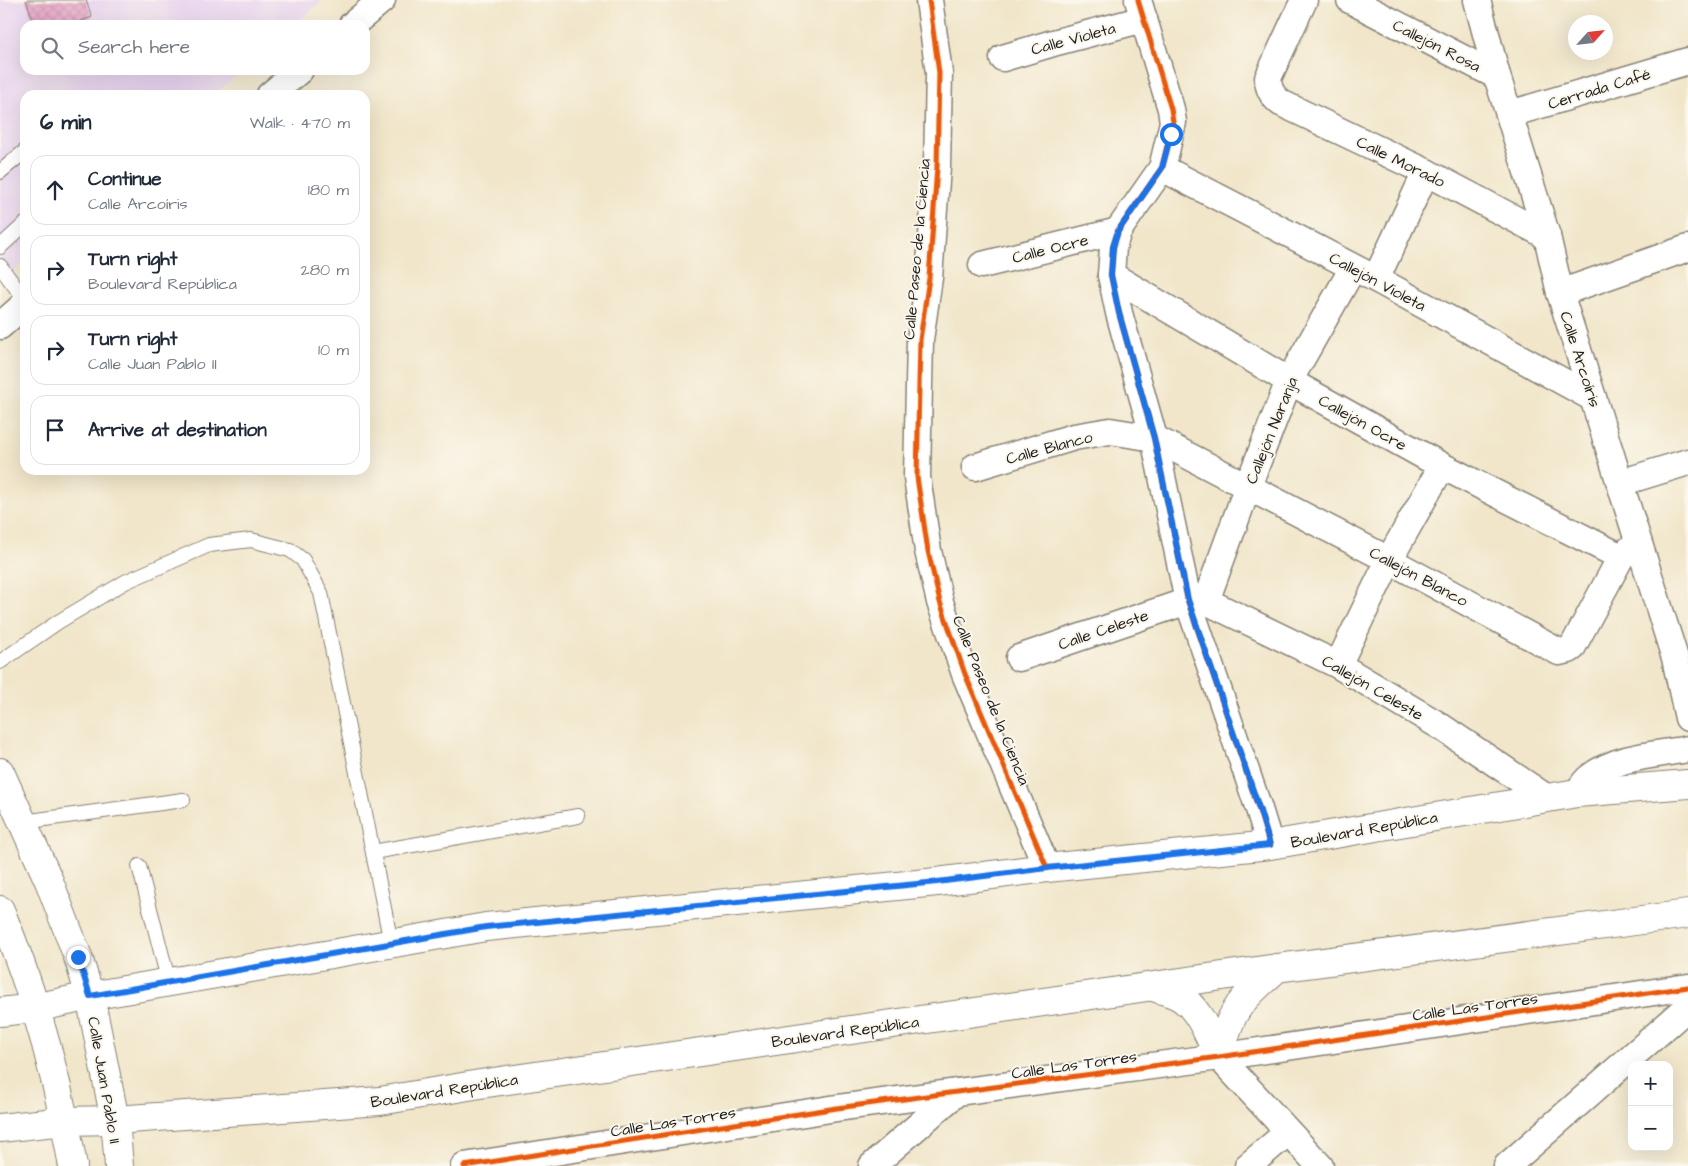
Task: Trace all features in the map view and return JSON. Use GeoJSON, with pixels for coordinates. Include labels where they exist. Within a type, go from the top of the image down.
{"type":"FeatureCollection","features":[{"type":"Feature","properties":{"kind":"main road","name":"Calle Juan Pablo II"},"geometry":{"type":"LineString","coordinates":[[0,772],[49,881],[78,957],[90,996],[115,1120],[119,1166]]}},
{"type":"Feature","properties":{"kind":"main road","name":"Boulevard República"},"geometry":{"type":"LineString","coordinates":[[0,1012],[35,1008],[90,996],[486,927],[937,882],[1047,868],[1270,845],[1577,793],[1688,784]]}},
{"type":"Feature","properties":{"kind":"main road"},"geometry":{"type":"LineString","coordinates":[[0,910],[35,1008],[65,1121],[73,1166]]}},
{"type":"Feature","properties":{"kind":"main road","name":"Boulevard República"},"geometry":{"type":"LineString","coordinates":[[0,1128],[65,1121],[115,1120],[380,1101],[490,1083],[1277,968],[1688,914]]}},
{"type":"Feature","properties":{"kind":"main road"},"geometry":{"type":"LineString","coordinates":[[1655,919],[1688,928]]}},
{"type":"Feature","properties":{"kind":"main road"},"geometry":{"type":"LineString","coordinates":[[1218,1057],[1228,1026],[1238,1007],[1277,968]]}},
{"type":"Feature","properties":{"kind":"main road"},"geometry":{"type":"LineString","coordinates":[[1153,987],[1180,997],[1192,1007],[1203,1024],[1218,1057]]}},
{"type":"Feature","properties":{"kind":"street"},"geometry":{"type":"LineString","coordinates":[[358,20],[382,0]]}},
{"type":"Feature","properties":{"kind":"street","name":"Calle Paseo de la Ciencia"},"geometry":{"type":"LineString","coordinates":[[929,0],[939,73],[938,167],[929,278],[920,340],[917,477],[928,551],[940,602],[965,674],[1047,868]]}},
{"type":"Feature","properties":{"kind":"street","name":"Calle Morado"},"geometry":{"type":"LineString","coordinates":[[1304,0],[1268,78],[1270,92],[1280,103],[1426,172],[1547,236]]}},
{"type":"Feature","properties":{"kind":"street","name":"Callejón Rosa"},"geometry":{"type":"LineString","coordinates":[[1350,0],[1497,76]]}},
{"type":"Feature","properties":{"kind":"street","name":"Calle Arcoíris"},"geometry":{"type":"LineString","coordinates":[[1477,0],[1497,76],[1547,236],[1560,293],[1620,483],[1629,549],[1682,655],[1688,718]]}},
{"type":"Feature","properties":{"kind":"street"},"geometry":{"type":"LineString","coordinates":[[1141,10],[1171,109],[1173,122],[1162,168],[1118,231],[1113,247],[1111,275],[1119,313],[1197,601],[1270,845]]}},
{"type":"Feature","properties":{"kind":"street","name":"Calle Violeta"},"geometry":{"type":"LineString","coordinates":[[1003,58],[1053,43],[1141,10]]}},
{"type":"Feature","properties":{"kind":"street","name":"Cerrada Café"},"geometry":{"type":"LineString","coordinates":[[1510,114],[1688,61]]}},
{"type":"Feature","properties":{"kind":"street"},"geometry":{"type":"LineString","coordinates":[[276,90],[294,75]]}},
{"type":"Feature","properties":{"kind":"street","name":"Callejón Violeta"},"geometry":{"type":"LineString","coordinates":[[1162,168],[1376,279],[1593,398]]}},
{"type":"Feature","properties":{"kind":"street"},"geometry":{"type":"LineString","coordinates":[[1376,279],[1426,172]]}},
{"type":"Feature","properties":{"kind":"street","name":"Calle Ocre"},"geometry":{"type":"LineString","coordinates":[[982,265],[1118,231]]}},
{"type":"Feature","properties":{"kind":"street"},"geometry":{"type":"LineString","coordinates":[[1560,293],[1688,248]]}},
{"type":"Feature","properties":{"kind":"street","name":"Callejón Naranja"},"geometry":{"type":"LineString","coordinates":[[1197,601],[1248,486],[1289,381],[1353,268]]}},
{"type":"Feature","properties":{"kind":"street","name":"Callejón Ocre"},"geometry":{"type":"LineString","coordinates":[[1111,275],[1289,381],[1442,466],[1629,549]]}},
{"type":"Feature","properties":{"kind":"street"},"geometry":{"type":"LineString","coordinates":[[0,326],[20,308]]}},
{"type":"Feature","properties":{"kind":"street","name":"Calle Blanco"},"geometry":{"type":"LineString","coordinates":[[975,468],[1074,437],[1110,431],[1154,438]]}},
{"type":"Feature","properties":{"kind":"street","name":"Callejón Blanco"},"geometry":{"type":"LineString","coordinates":[[1154,438],[1389,560],[1559,652],[1572,648],[1629,549]]}},
{"type":"Feature","properties":{"kind":"street"},"geometry":{"type":"LineString","coordinates":[[1620,483],[1688,462]]}},
{"type":"Feature","properties":{"kind":"street"},"geometry":{"type":"LineString","coordinates":[[1338,665],[1389,560],[1442,466]]}},
{"type":"Feature","properties":{"kind":"street","name":"Calle Celeste"},"geometry":{"type":"LineString","coordinates":[[1020,658],[1197,601]]}},
{"type":"Feature","properties":{"kind":"street","name":"Callejón Celeste"},"geometry":{"type":"LineString","coordinates":[[1197,601],[1338,665],[1440,726],[1548,798]]}},
{"type":"Feature","properties":{"kind":"street"},"geometry":{"type":"LineString","coordinates":[[1577,793],[1587,779],[1607,765],[1624,760],[1688,749]]}},
{"type":"Feature","properties":{"kind":"street","name":"Calle Las Torres"},"geometry":{"type":"LineString","coordinates":[[464,1166],[837,1108],[1218,1057],[1688,988]]}},
{"type":"Feature","properties":{"kind":"street"},"geometry":{"type":"LineString","coordinates":[[1507,1166],[1688,1007]]}},
{"type":"Feature","properties":{"kind":"street"},"geometry":{"type":"LineString","coordinates":[[1218,1057],[1320,1166]]}},
{"type":"Feature","properties":{"kind":"street"},"geometry":{"type":"LineString","coordinates":[[872,1166],[957,1092]]}},
{"type":"Feature","properties":{"kind":"street"},"geometry":{"type":"LineString","coordinates":[[1248,1166],[1288,1132]]}},
{"type":"Feature","properties":{"kind":"lane"},"geometry":{"type":"LineString","coordinates":[[0,172],[20,155]]}},
{"type":"Feature","properties":{"kind":"lane"},"geometry":{"type":"LineString","coordinates":[[0,247],[20,229]]}},
{"type":"Feature","properties":{"kind":"lane"},"geometry":{"type":"LineString","coordinates":[[0,266],[20,293]]}},
{"type":"Feature","properties":{"kind":"lane"},"geometry":{"type":"LineString","coordinates":[[0,662],[58,622],[125,582],[208,545],[251,540],[290,550],[303,560],[321,593],[391,943]]}},
{"type":"Feature","properties":{"kind":"lane"},"geometry":{"type":"LineString","coordinates":[[23,822],[183,800]]}},
{"type":"Feature","properties":{"kind":"lane"},"geometry":{"type":"LineString","coordinates":[[373,852],[578,816]]}},
{"type":"Feature","properties":{"kind":"lane"},"geometry":{"type":"LineString","coordinates":[[139,866],[169,982]]}},
{"type":"Feature","properties":{"kind":"shaded area"},"geometry":{"type":"Polygon","coordinates":[[[0,0],[323,0],[301,20],[20,20],[20,75],[237,75],[220,90],[20,90],[20,265],[0,282],[0,0]]]}},
{"type":"Feature","properties":{"kind":"building"},"geometry":{"type":"Polygon","coordinates":[[[26,0],[86,0],[92,17],[84,20],[33,20],[26,0]]]}},
{"type":"Feature","properties":{"kind":"cycle path"},"geometry":{"type":"LineString","coordinates":[[929,0],[939,73],[937,167],[929,278],[920,340],[917,477],[928,551],[940,602],[965,674],[1047,868]]}},
{"type":"Feature","properties":{"kind":"cycle path"},"geometry":{"type":"LineString","coordinates":[[1138,0],[1171,109],[1173,122],[1162,168],[1118,231],[1113,247],[1111,275],[1119,313],[1154,438],[1188,601],[1270,845]]}},
{"type":"Feature","properties":{"kind":"cycle path"},"geometry":{"type":"LineString","coordinates":[[464,1166],[837,1108],[1219,1057],[1688,987]]}},
{"type":"Feature","properties":{"kind":"route"},"geometry":{"type":"LineString","coordinates":[[78,957],[90,996],[486,927],[937,882],[1047,868],[1270,845],[1188,600],[1154,438],[1119,313],[1111,275],[1113,247],[1118,231],[1162,168],[1171,134]]}}]}
